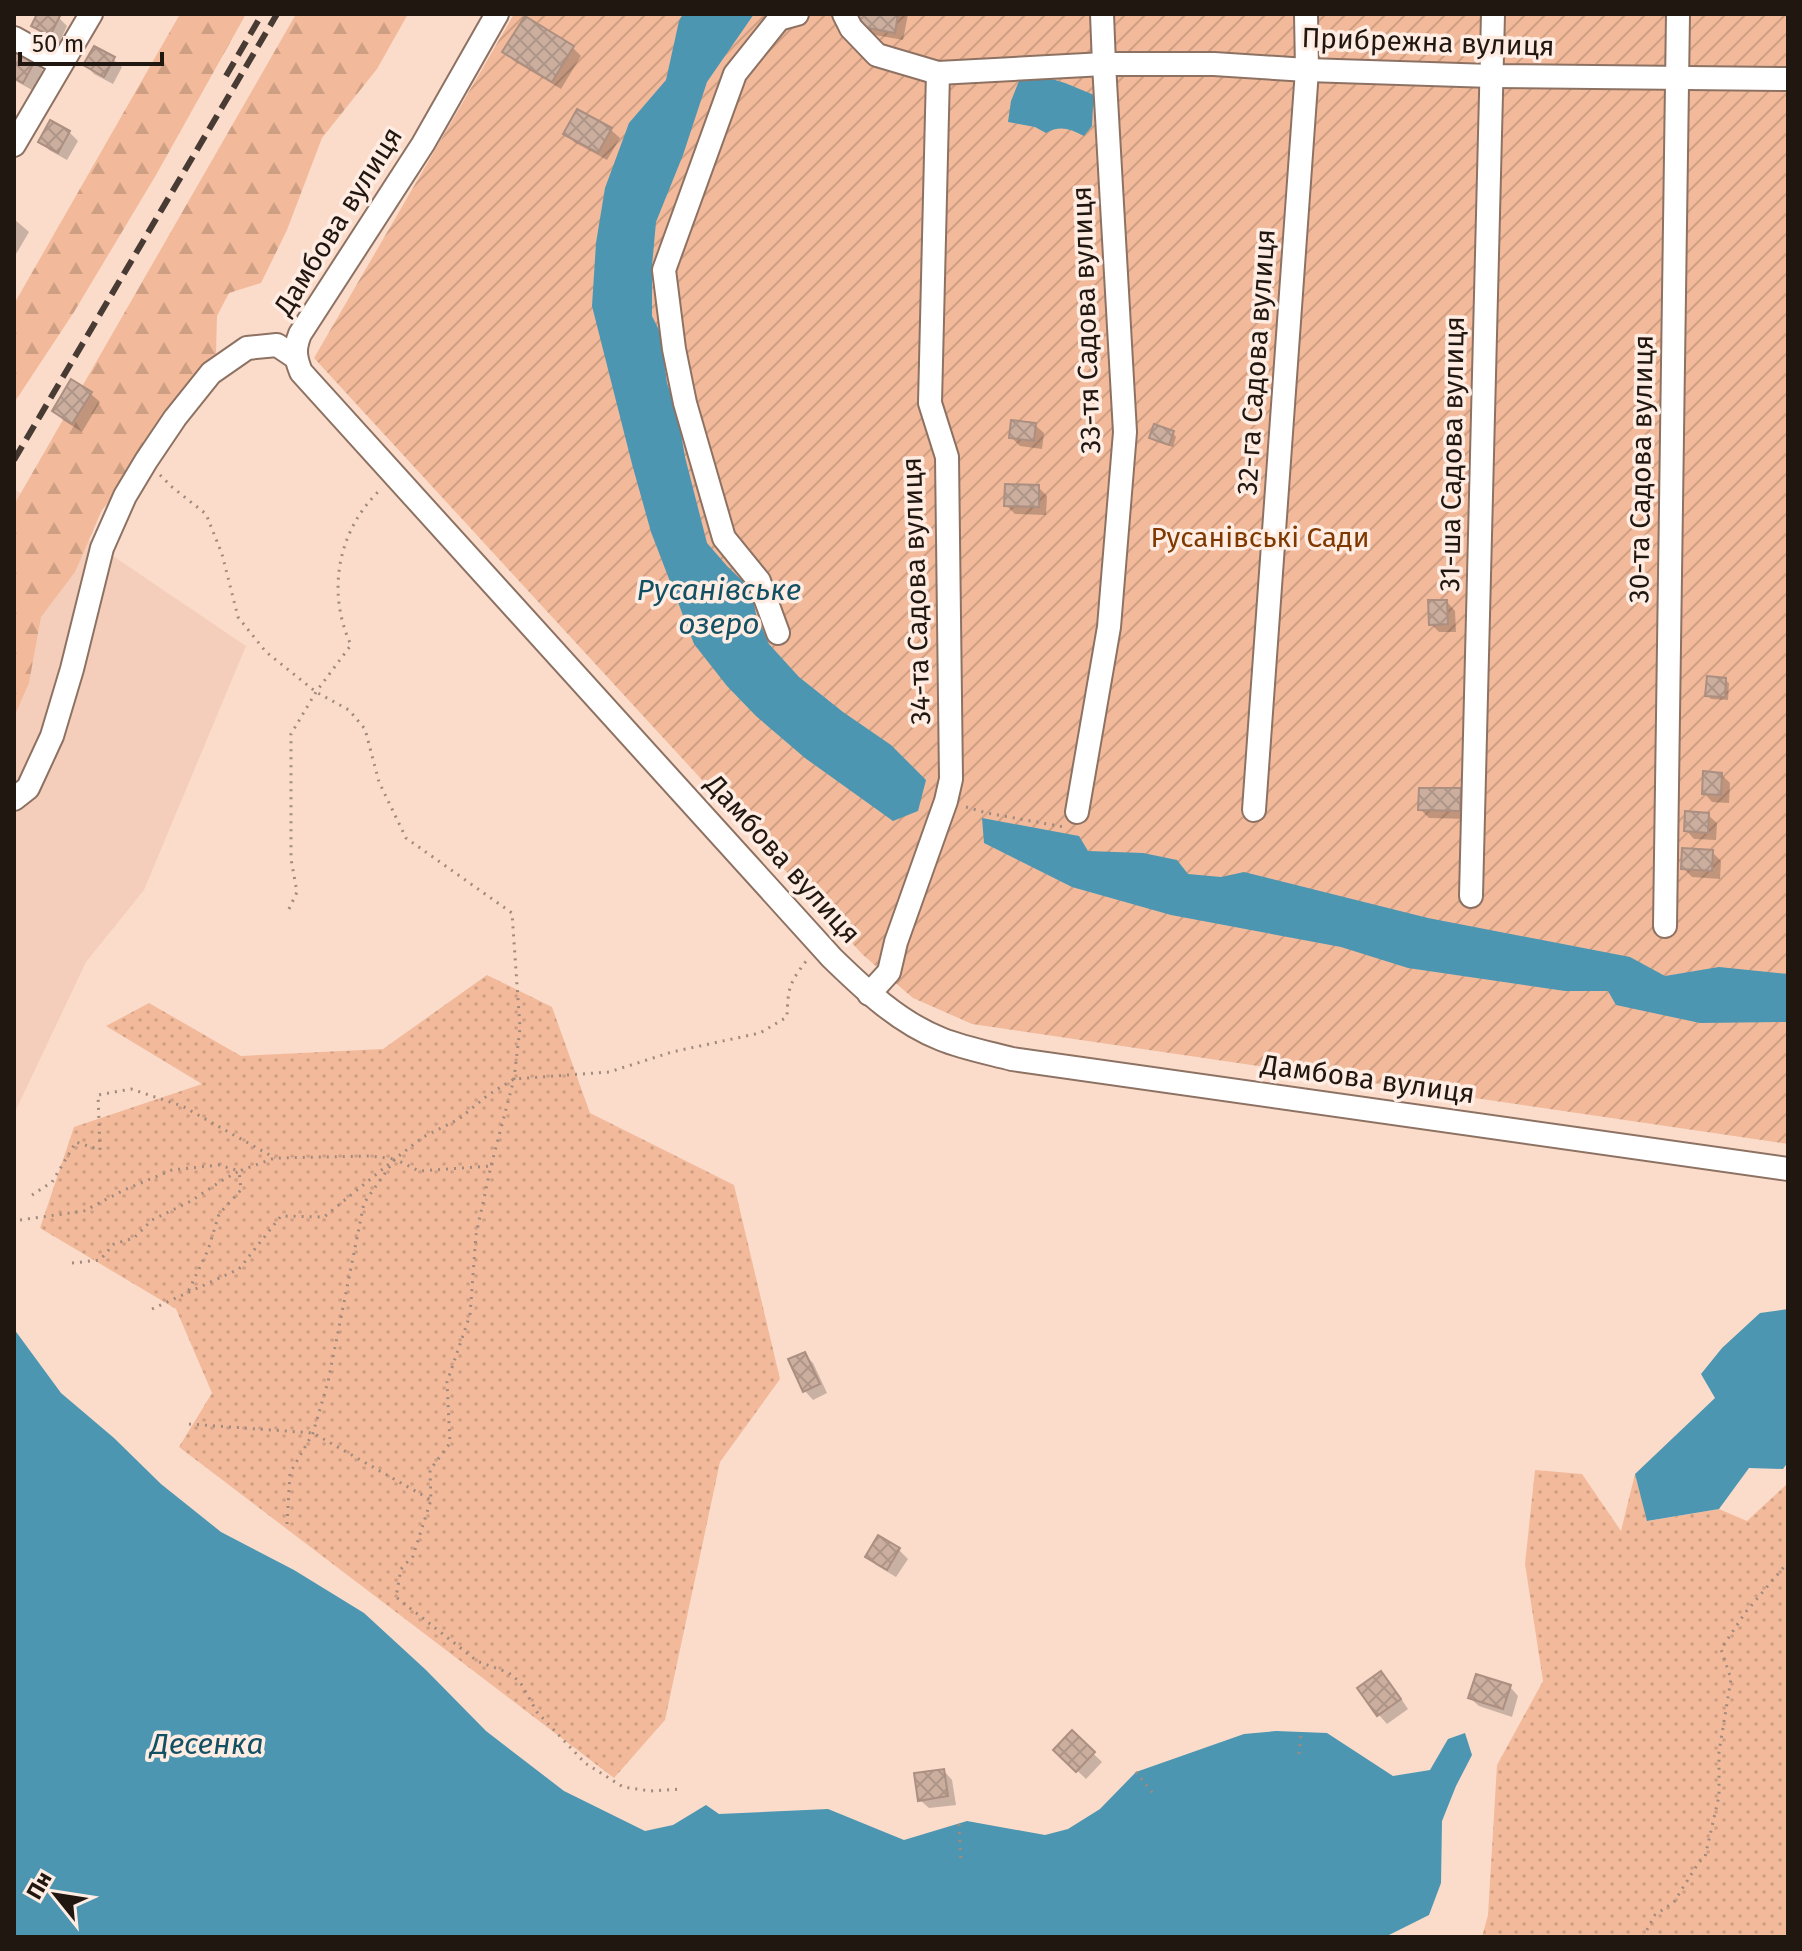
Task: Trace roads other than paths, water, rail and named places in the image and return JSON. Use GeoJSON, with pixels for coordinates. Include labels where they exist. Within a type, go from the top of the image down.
{"type":"FeatureCollection","features":[{"type":"Feature","properties":{"kind":"street"},"geometry":{"type":"LineString","coordinates":[[14,145],[91,14]]}},
{"type":"Feature","properties":{"kind":"street","name":"Дамбова вулиця"},"geometry":{"type":"LineString","coordinates":[[497,14],[423,144],[300,334],[295,357],[301,372],[819,944],[869,994],[920,1029],[941,1039],[1012,1059],[1788,1169]]}},
{"type":"Feature","properties":{"kind":"street"},"geometry":{"type":"LineString","coordinates":[[778,633],[759,581],[724,538],[685,403],[674,349],[664,270],[735,74],[779,19],[797,14]]}},
{"type":"Feature","properties":{"kind":"street","name":"Прибрежна вулиця"},"geometry":{"type":"LineString","coordinates":[[844,14],[851,28],[877,55],[938,73],[1104,64],[1214,64],[1491,76],[1788,79]]}},
{"type":"Feature","properties":{"kind":"street","name":"33-тя Садова вулиця"},"geometry":{"type":"LineString","coordinates":[[1077,812],[1109,627],[1125,432],[1102,14]]}},
{"type":"Feature","properties":{"kind":"street","name":"32-га Садова вулиця"},"geometry":{"type":"LineString","coordinates":[[1254,810],[1307,70],[1306,14]]}},
{"type":"Feature","properties":{"kind":"street","name":"31-ша Садова вулиця"},"geometry":{"type":"LineString","coordinates":[[1471,896],[1493,14]]}},
{"type":"Feature","properties":{"kind":"street","name":"30-та Садова вулиця"},"geometry":{"type":"LineString","coordinates":[[1665,926],[1678,14]]}},
{"type":"Feature","properties":{"kind":"street"},"geometry":{"type":"LineString","coordinates":[[14,38],[61,64]]}},
{"type":"Feature","properties":{"kind":"street","name":"34-та Садова вулиця"},"geometry":{"type":"LineString","coordinates":[[869,994],[889,972],[896,942],[951,779],[947,457],[930,403],[938,73]]}},
{"type":"Feature","properties":{"kind":"street"},"geometry":{"type":"LineString","coordinates":[[14,799],[28,788],[52,736],[102,548],[125,496],[146,461],[211,373],[247,348],[277,345],[295,357]]}},
{"type":"Feature","properties":{"kind":"water","name":"Русанівське озеро"},"geometry":{"type":"Polygon","coordinates":[[[683,14],[754,14],[707,82],[683,155],[656,222],[652,266],[652,316],[660,332],[667,383],[678,416],[707,543],[751,589],[756,614],[769,644],[799,677],[891,745],[926,780],[918,811],[893,821],[805,758],[756,716],[694,644],[651,532],[632,464],[592,306],[596,243],[605,188],[629,123],[666,80],[683,14]]]}},
{"type":"Feature","properties":{"kind":"water"},"geometry":{"type":"Polygon","coordinates":[[[1032,73],[1099,97],[1093,106],[1092,126],[1084,136],[1065,129],[1046,133],[1035,127],[1008,122],[1011,101],[1019,81],[1032,73]]]}},
{"type":"Feature","properties":{"kind":"water"},"geometry":{"type":"Polygon","coordinates":[[[982,818],[1079,836],[1088,851],[1143,853],[1177,860],[1188,874],[1221,877],[1244,872],[1428,918],[1630,957],[1665,976],[1719,967],[1788,974],[1788,1022],[1700,1023],[1616,1005],[1608,991],[1565,991],[1408,968],[1341,947],[1171,915],[1072,887],[984,843],[982,818]]]}},
{"type":"Feature","properties":{"kind":"water"},"geometry":{"type":"Polygon","coordinates":[[[1788,1309],[1788,1462],[1783,1469],[1749,1468],[1719,1509],[1647,1521],[1635,1474],[1715,1398],[1701,1374],[1722,1348],[1760,1313],[1788,1309]]]}},
{"type":"Feature","properties":{"kind":"water","name":"Десенка"},"geometry":{"type":"Polygon","coordinates":[[[14,1329],[61,1393],[161,1484],[221,1532],[294,1570],[364,1613],[486,1731],[564,1791],[645,1831],[673,1825],[706,1805],[719,1814],[828,1809],[904,1840],[967,1821],[1045,1835],[1068,1829],[1100,1809],[1136,1772],[1244,1734],[1276,1731],[1327,1733],[1393,1776],[1430,1770],[1448,1739],[1465,1733],[1472,1755],[1442,1821],[1441,1883],[1429,1915],[1385,1937],[14,1937],[14,1329]]]}},
{"type":"Feature","properties":{"kind":"railway"},"geometry":{"type":"LineString","coordinates":[[226,76],[262,14]]}},
{"type":"Feature","properties":{"kind":"railway"},"geometry":{"type":"LineString","coordinates":[[14,460],[277,14]]}},
{"type":"Feature","properties":{"kind":"park label","name":"Русанівські Сади"},"geometry":{"type":"Point","coordinates":[1260,537]}}]}
